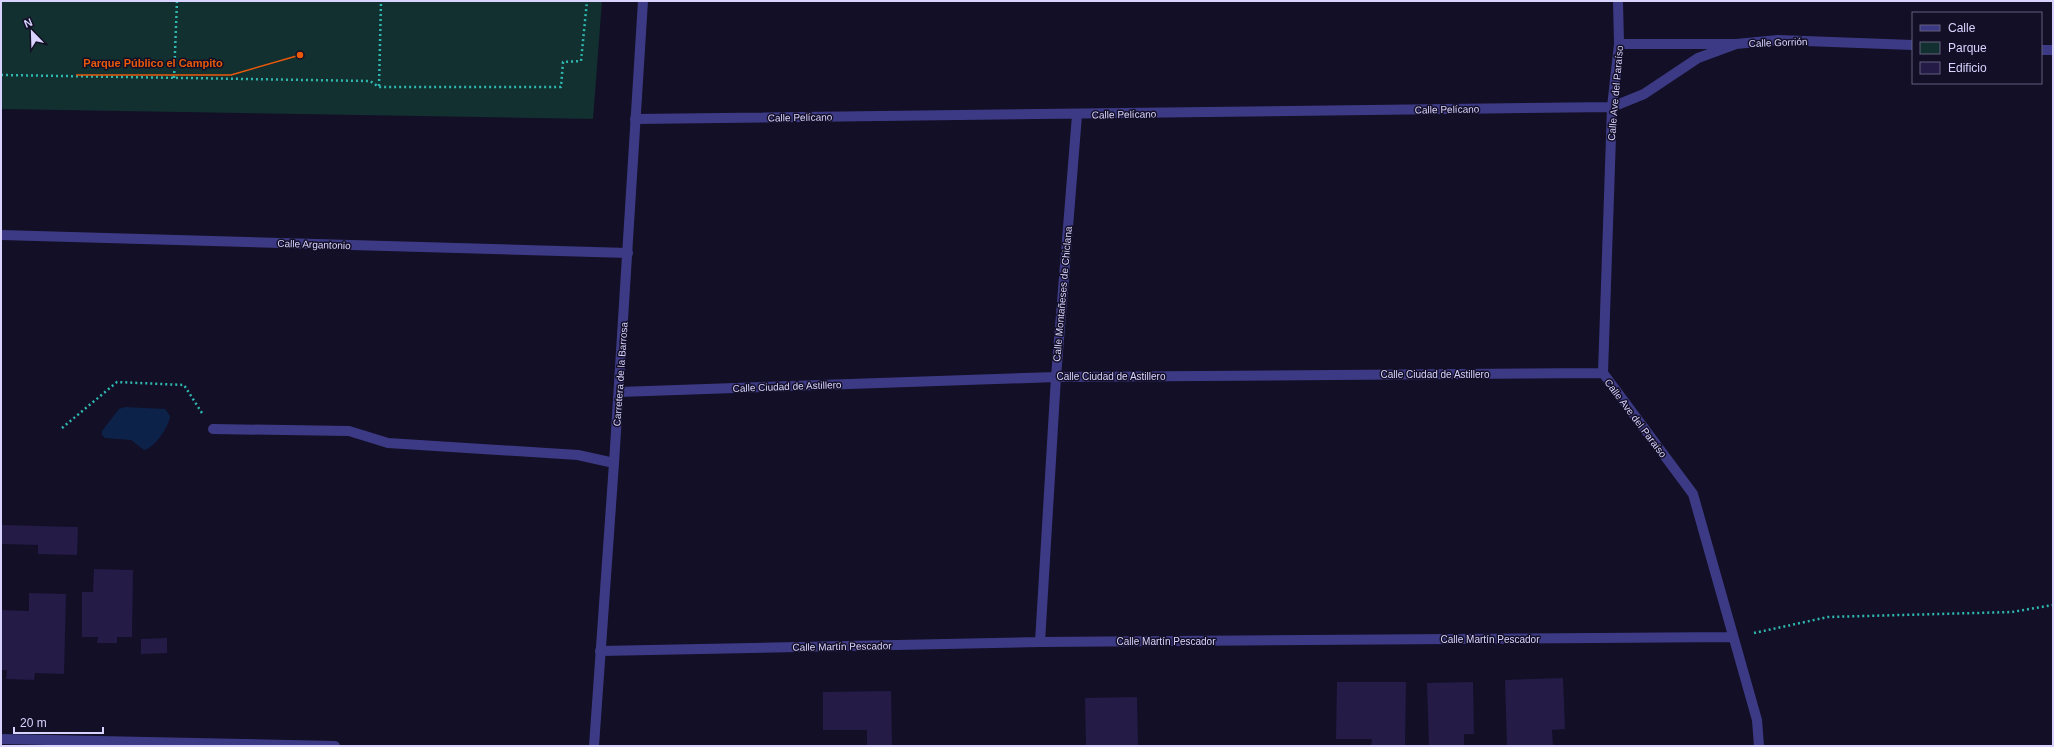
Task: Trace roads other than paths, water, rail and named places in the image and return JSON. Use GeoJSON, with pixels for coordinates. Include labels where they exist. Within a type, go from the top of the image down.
{"type":"FeatureCollection","features":[{"type":"Feature","properties":{"kind":"street","name":"Carretera de la Barrosa"},"geometry":{"type":"LineString","coordinates":[[594,746],[628,253],[642,1]]}},
{"type":"Feature","properties":{"kind":"street","name":"Calle Ave del Paraíso"},"geometry":{"type":"LineString","coordinates":[[1618,1],[1619,44],[1612,107],[1603,373],[1693,494],[1757,720],[1759,746]]}},
{"type":"Feature","properties":{"kind":"street","name":"Calle Gorrión"},"geometry":{"type":"LineString","coordinates":[[1612,107],[1644,94],[1698,58],[1736,44],[1778,40],[1912,45]]}},
{"type":"Feature","properties":{"kind":"street"},"geometry":{"type":"LineString","coordinates":[[1619,44],[1736,44]]}},
{"type":"Feature","properties":{"kind":"street"},"geometry":{"type":"LineString","coordinates":[[2042,50],[2053,50]]}},
{"type":"Feature","properties":{"kind":"street","name":"Calle Pelícano"},"geometry":{"type":"LineString","coordinates":[[635,119],[1612,107]]}},
{"type":"Feature","properties":{"kind":"street","name":"Calle Montañeses de Chiclana"},"geometry":{"type":"LineString","coordinates":[[1040,642],[1056,377],[1077,114]]}},
{"type":"Feature","properties":{"kind":"street","name":"Calle Argantonio"},"geometry":{"type":"LineString","coordinates":[[1,236],[628,253]]}},
{"type":"Feature","properties":{"kind":"street","name":"Calle Ciudad de Astillero"},"geometry":{"type":"LineString","coordinates":[[619,392],[1056,377],[1603,373]]}},
{"type":"Feature","properties":{"kind":"street"},"geometry":{"type":"LineString","coordinates":[[213,429],[349,431],[388,443],[578,455],[614,463]]}},
{"type":"Feature","properties":{"kind":"street","name":"Calle Martín Pescador"},"geometry":{"type":"LineString","coordinates":[[600,651],[1040,642],[1733,637]]}},
{"type":"Feature","properties":{"kind":"street"},"geometry":{"type":"LineString","coordinates":[[1,739],[335,746]]}},
{"type":"Feature","properties":{"kind":"water"},"geometry":{"type":"Polygon","coordinates":[[[125,407],[165,409],[170,416],[161,436],[148,449],[144,450],[131,440],[105,438],[102,435],[102,431],[119,409],[125,407]]]}},
{"type":"Feature","properties":{"kind":"place","name":"Parque Público el Campito"},"geometry":{"type":"Point","coordinates":[300,55]}}]}
